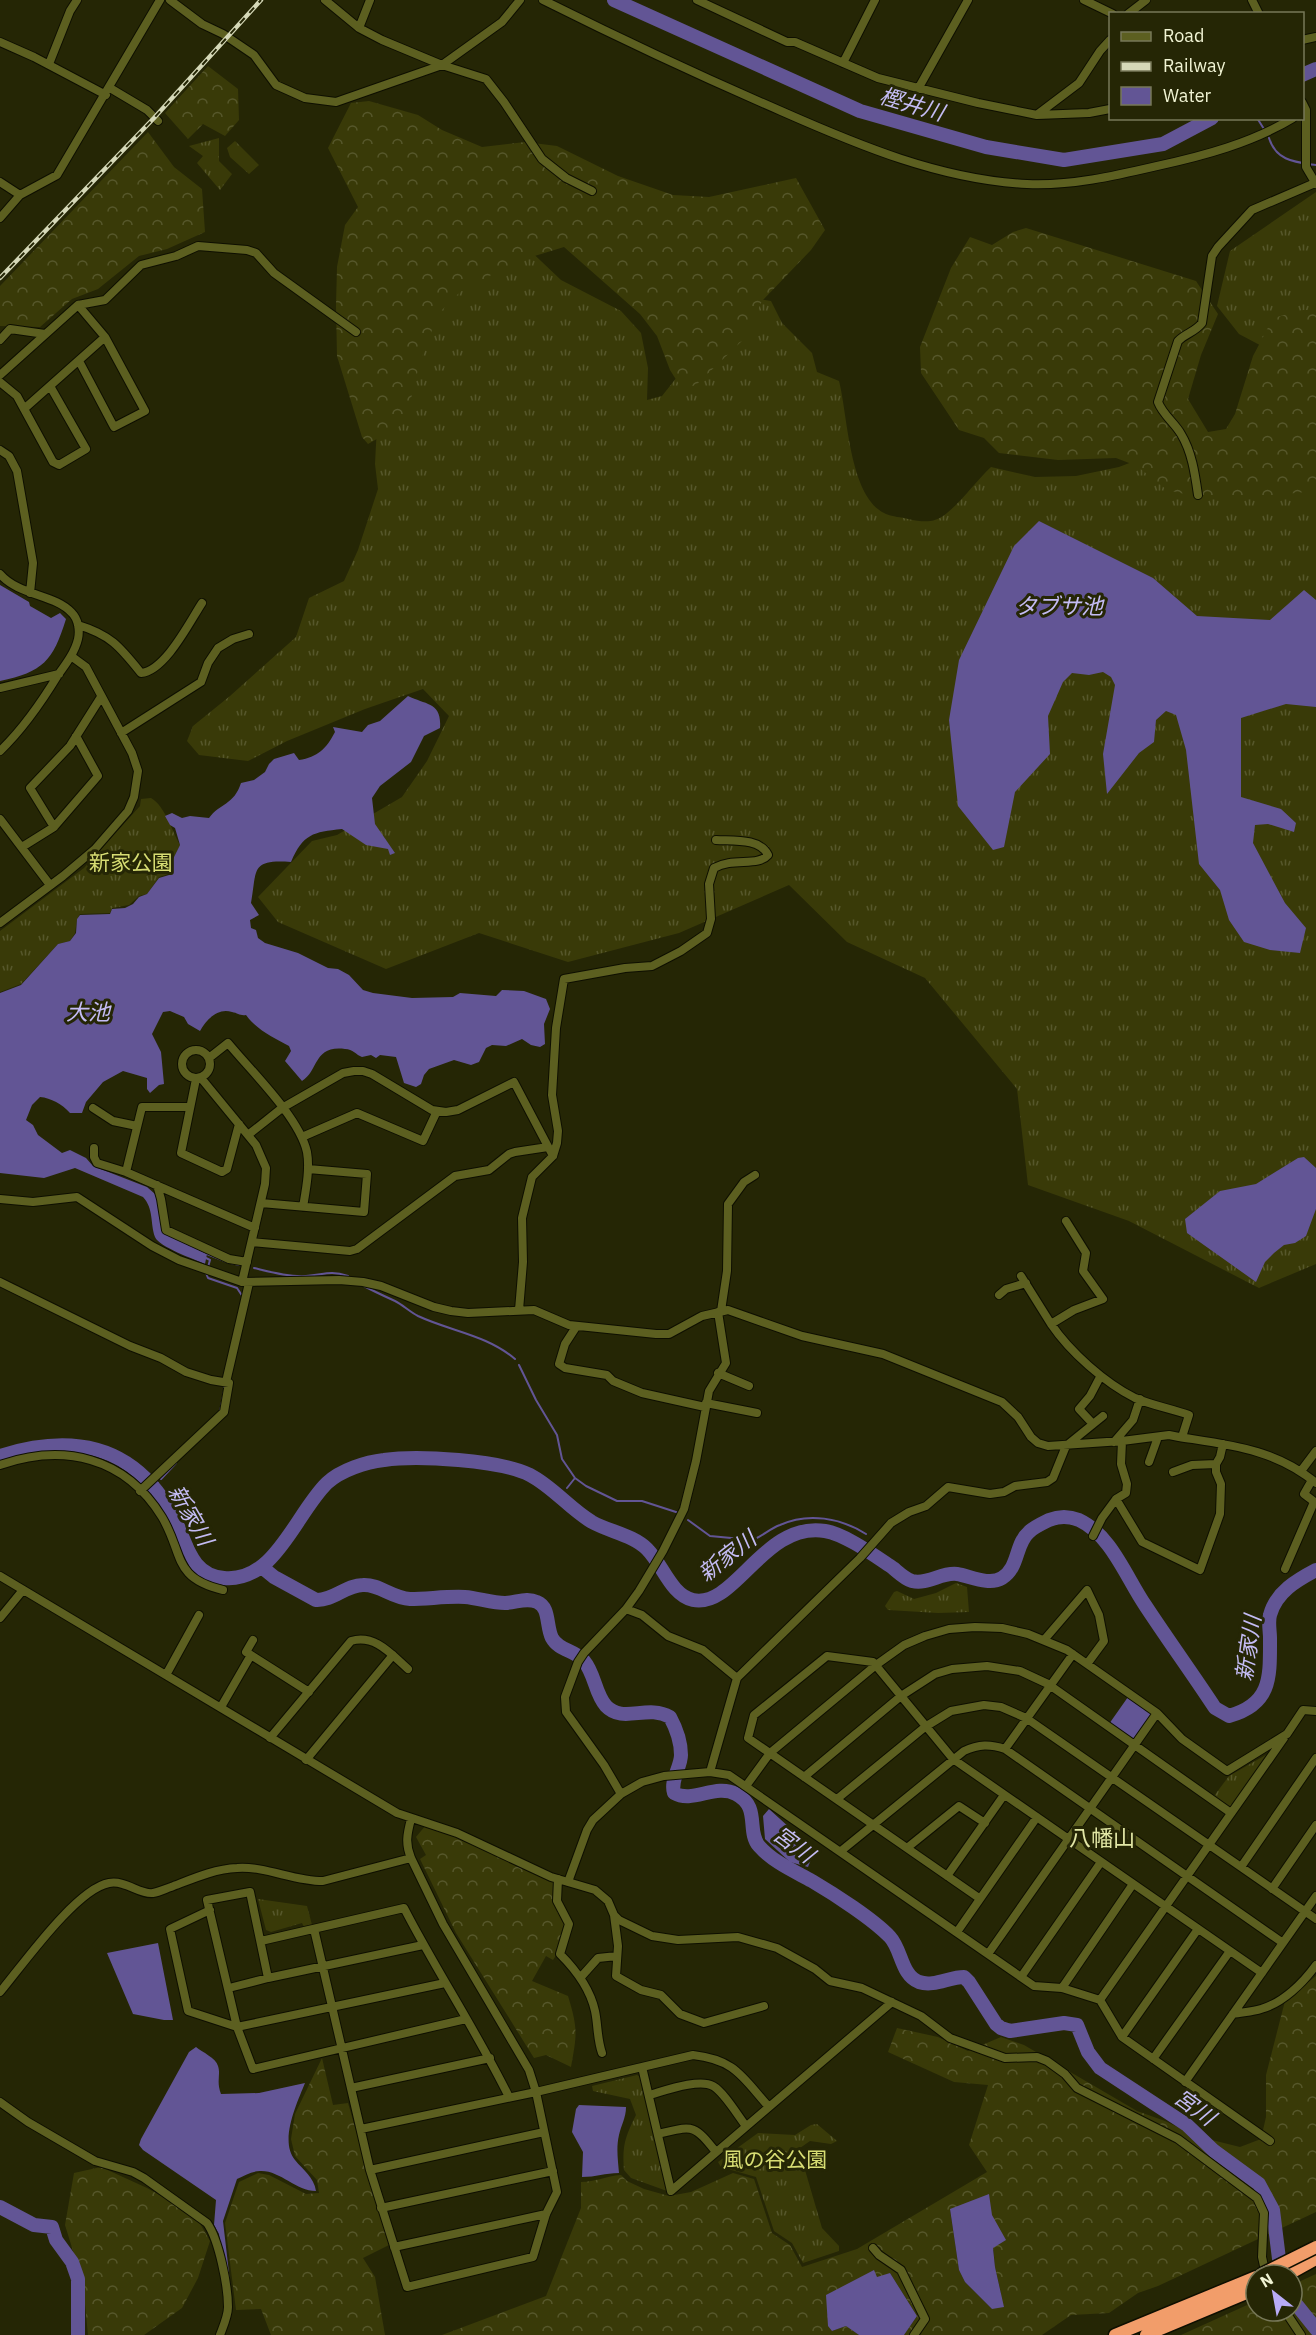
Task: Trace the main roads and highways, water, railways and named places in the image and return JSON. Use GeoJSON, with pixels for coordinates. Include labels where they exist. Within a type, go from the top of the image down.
{"type":"FeatureCollection","features":[{"type":"Feature","properties":{"kind":"highway"},"geometry":{"type":"LineString","coordinates":[[1284,2263],[1316,2247]]}},
{"type":"Feature","properties":{"kind":"highway"},"geometry":{"type":"LineString","coordinates":[[1146,2335],[1244,2283]]}},
{"type":"Feature","properties":{"kind":"highway"},"geometry":{"type":"LineString","coordinates":[[1115,2335],[1244,2293]]}},
{"type":"Feature","properties":{"kind":"water","name":"タブサ池"},"geometry":{"type":"Polygon","coordinates":[[[1039,521],[1153,578],[1197,616],[1270,620],[1304,590],[1316,600],[1316,707],[1286,704],[1241,718],[1241,797],[1281,809],[1296,823],[1294,832],[1268,824],[1255,825],[1253,843],[1285,903],[1306,928],[1300,953],[1270,950],[1244,942],[1229,920],[1220,890],[1199,864],[1186,750],[1176,715],[1166,711],[1156,720],[1154,742],[1139,753],[1107,794],[1103,754],[1115,685],[1111,677],[1103,672],[1089,675],[1072,673],[1063,682],[1048,716],[1050,754],[1015,792],[1004,847],[993,850],[958,806],[949,720],[959,660],[1014,546],[1039,521]]]}},
{"type":"Feature","properties":{"kind":"water"},"geometry":{"type":"Polygon","coordinates":[[[0,585],[51,618],[60,613],[66,619],[51,655],[44,662],[27,673],[0,681],[0,585]]]}},
{"type":"Feature","properties":{"kind":"water","name":"大池"},"geometry":{"type":"Polygon","coordinates":[[[408,696],[436,709],[440,728],[424,736],[411,762],[380,786],[372,798],[375,824],[395,853],[390,855],[388,849],[366,845],[342,829],[323,831],[310,836],[300,845],[291,862],[268,862],[258,869],[251,903],[259,915],[250,920],[251,928],[256,930],[258,938],[265,943],[298,953],[328,968],[338,969],[349,975],[363,990],[373,993],[412,998],[453,997],[460,993],[496,996],[502,990],[524,991],[546,999],[550,1009],[544,1024],[545,1044],[540,1047],[531,1045],[522,1039],[506,1046],[492,1045],[486,1048],[479,1062],[471,1065],[454,1060],[429,1069],[421,1084],[416,1087],[404,1083],[396,1057],[380,1055],[376,1058],[371,1055],[362,1057],[350,1050],[335,1049],[322,1055],[302,1081],[285,1061],[291,1051],[289,1046],[260,1029],[246,1015],[222,1011],[209,1019],[200,1031],[188,1024],[184,1017],[170,1011],[163,1012],[152,1034],[161,1052],[164,1084],[159,1085],[150,1093],[147,1089],[147,1078],[123,1071],[103,1082],[86,1102],[82,1113],[70,1113],[56,1102],[40,1097],[32,1105],[26,1120],[33,1125],[38,1135],[62,1153],[70,1150],[86,1158],[93,1166],[147,1187],[155,1194],[160,1205],[165,1234],[207,1254],[205,1264],[170,1249],[158,1241],[155,1237],[149,1206],[143,1197],[75,1168],[44,1178],[0,1173],[0,993],[21,985],[58,944],[70,941],[76,933],[77,919],[80,915],[110,914],[112,909],[125,908],[147,894],[159,878],[169,875],[170,865],[180,845],[175,828],[170,825],[165,816],[172,813],[182,818],[190,816],[209,818],[235,796],[241,783],[254,780],[265,772],[274,759],[294,753],[299,760],[311,757],[328,743],[335,732],[333,727],[362,732],[368,725],[380,721],[408,696]]]}},
{"type":"Feature","properties":{"kind":"water"},"geometry":{"type":"Polygon","coordinates":[[[1304,1157],[1316,1168],[1316,1209],[1306,1236],[1295,1243],[1284,1245],[1274,1253],[1265,1262],[1256,1282],[1187,1233],[1185,1219],[1220,1191],[1256,1184],[1298,1158],[1304,1157]]]}},
{"type":"Feature","properties":{"kind":"water"},"geometry":{"type":"Polygon","coordinates":[[[1128,1697],[1150,1712],[1151,1716],[1135,1739],[1131,1739],[1109,1724],[1128,1697]]]}},
{"type":"Feature","properties":{"kind":"water"},"geometry":{"type":"Polygon","coordinates":[[[769,1809],[811,1847],[812,1857],[808,1867],[790,1862],[765,1839],[763,1816],[769,1809]]]}},
{"type":"Feature","properties":{"kind":"water"},"geometry":{"type":"Polygon","coordinates":[[[158,1943],[173,2020],[133,2014],[107,1953],[158,1943]]]}},
{"type":"Feature","properties":{"kind":"water"},"geometry":{"type":"Polygon","coordinates":[[[196,2047],[217,2063],[221,2094],[259,2093],[305,2083],[291,2122],[289,2143],[295,2160],[311,2178],[316,2191],[302,2188],[267,2172],[254,2172],[237,2179],[223,2221],[232,2299],[228,2300],[219,2234],[214,2225],[216,2200],[139,2145],[189,2052],[196,2047]]]}},
{"type":"Feature","properties":{"kind":"water"},"geometry":{"type":"Polygon","coordinates":[[[579,2105],[626,2107],[618,2140],[619,2173],[582,2177],[583,2152],[572,2132],[576,2109],[579,2105]]]}},
{"type":"Feature","properties":{"kind":"water"},"geometry":{"type":"Polygon","coordinates":[[[989,2194],[992,2215],[1006,2240],[993,2248],[1004,2307],[992,2309],[965,2282],[959,2270],[950,2209],[989,2194]]]}},
{"type":"Feature","properties":{"kind":"water"},"geometry":{"type":"Polygon","coordinates":[[[874,2270],[877,2277],[890,2273],[917,2316],[904,2335],[859,2335],[846,2326],[832,2331],[828,2326],[826,2295],[874,2270]]]}},
{"type":"Feature","properties":{"kind":"waterway","name":"樫井川"},"geometry":{"type":"LineString","coordinates":[[614,0],[860,111],[986,147],[1064,160],[1163,144],[1208,120]]}},
{"type":"Feature","properties":{"kind":"waterway","name":"樫井川"},"geometry":{"type":"LineString","coordinates":[[1304,74],[1316,69]]}},
{"type":"Feature","properties":{"kind":"waterway"},"geometry":{"type":"LineString","coordinates":[[1258,120],[1264,129]]}},
{"type":"Feature","properties":{"kind":"waterway"},"geometry":{"type":"LineString","coordinates":[[1269,138],[1272,146],[1281,156],[1316,165]]}},
{"type":"Feature","properties":{"kind":"waterway"},"geometry":{"type":"LineString","coordinates":[[207,1254],[239,1265]]}},
{"type":"Feature","properties":{"kind":"waterway"},"geometry":{"type":"LineString","coordinates":[[206,1258],[210,1260],[208,1267]]}},
{"type":"Feature","properties":{"kind":"waterway"},"geometry":{"type":"LineString","coordinates":[[254,1268],[293,1276],[331,1273],[348,1276]]}},
{"type":"Feature","properties":{"kind":"waterway"},"geometry":{"type":"LineString","coordinates":[[206,1273],[208,1278],[237,1288],[243,1297]]}},
{"type":"Feature","properties":{"kind":"waterway"},"geometry":{"type":"LineString","coordinates":[[362,1285],[418,1316],[493,1344],[515,1359]]}},
{"type":"Feature","properties":{"kind":"waterway"},"geometry":{"type":"LineString","coordinates":[[519,1365],[557,1435],[562,1459],[575,1478],[617,1501],[642,1501],[679,1513]]}},
{"type":"Feature","properties":{"kind":"waterway"},"geometry":{"type":"LineString","coordinates":[[220,1412],[225,1386]]}},
{"type":"Feature","properties":{"kind":"waterway","name":"新家川"},"geometry":{"type":"LineString","coordinates":[[0,1456],[27,1449],[77,1446],[99,1450],[120,1459],[140,1473],[157,1492],[173,1516],[196,1564],[212,1576],[224,1578],[242,1577],[271,1558],[316,1496],[333,1478],[362,1465],[399,1459],[480,1462],[530,1475],[592,1522],[641,1544],[653,1556],[673,1586],[685,1597],[693,1600],[708,1599],[723,1592],[768,1551],[785,1539],[804,1531],[825,1531],[842,1536],[912,1581],[924,1581],[951,1574],[985,1581],[997,1580],[1007,1574],[1021,1543],[1031,1530],[1053,1519],[1072,1518],[1090,1527],[1109,1546],[1145,1605],[1215,1708],[1229,1716],[1254,1704],[1266,1687],[1270,1665],[1269,1618],[1277,1600],[1282,1593],[1316,1570]]}},
{"type":"Feature","properties":{"kind":"waterway"},"geometry":{"type":"LineString","coordinates":[[161,1479],[176,1463]]}},
{"type":"Feature","properties":{"kind":"waterway"},"geometry":{"type":"LineString","coordinates":[[567,1488],[575,1478]]}},
{"type":"Feature","properties":{"kind":"waterway"},"geometry":{"type":"LineString","coordinates":[[153,1488],[158,1483]]}},
{"type":"Feature","properties":{"kind":"waterway","name":"新家川"},"geometry":{"type":"LineString","coordinates":[[558,1497],[562,1493]]}},
{"type":"Feature","properties":{"kind":"waterway"},"geometry":{"type":"LineString","coordinates":[[688,1520],[710,1536],[746,1541],[755,1539],[791,1521],[813,1518],[846,1524],[866,1534]]}},
{"type":"Feature","properties":{"kind":"waterway","name":"新家川"},"geometry":{"type":"LineString","coordinates":[[859,1548],[862,1542]]}},
{"type":"Feature","properties":{"kind":"waterway","name":"宮川"},"geometry":{"type":"LineString","coordinates":[[263,1568],[274,1577],[316,1600],[328,1598],[351,1587],[369,1585],[410,1599],[465,1597],[500,1603],[529,1600],[541,1604],[546,1612],[552,1638],[559,1646],[580,1657],[588,1666],[599,1696],[606,1706],[620,1713],[653,1712],[670,1717],[678,1735],[681,1750],[681,1760],[673,1783],[674,1793],[689,1796],[728,1791],[744,1799],[751,1812],[753,1833],[759,1846],[777,1861],[842,1900],[883,1930],[894,1942],[905,1968],[913,1979],[919,1982],[936,1983],[964,1977],[996,2024],[1010,2031],[1064,2023],[1077,2025],[1088,2052],[1100,2068],[1187,2125],[1214,2151],[1259,2184],[1273,2210],[1280,2263]]}},
{"type":"Feature","properties":{"kind":"waterway"},"geometry":{"type":"LineString","coordinates":[[0,2207],[34,2225],[52,2227],[56,2240],[72,2262],[78,2279],[78,2335]]}},
{"type":"Feature","properties":{"kind":"waterway","name":"宮川"},"geometry":{"type":"LineString","coordinates":[[1304,2314],[1316,2329]]}},
{"type":"Feature","properties":{"kind":"railway"},"geometry":{"type":"LineString","coordinates":[[0,278],[154,118],[261,0]]}},
{"type":"Feature","properties":{"kind":"district","name":"八幡山"},"geometry":{"type":"Point","coordinates":[1102,1838]}},
{"type":"Feature","properties":{"kind":"park label","name":"新家公園"},"geometry":{"type":"Point","coordinates":[131,863]}},
{"type":"Feature","properties":{"kind":"park label","name":"風の谷公園"},"geometry":{"type":"Point","coordinates":[775,2160]}}]}
